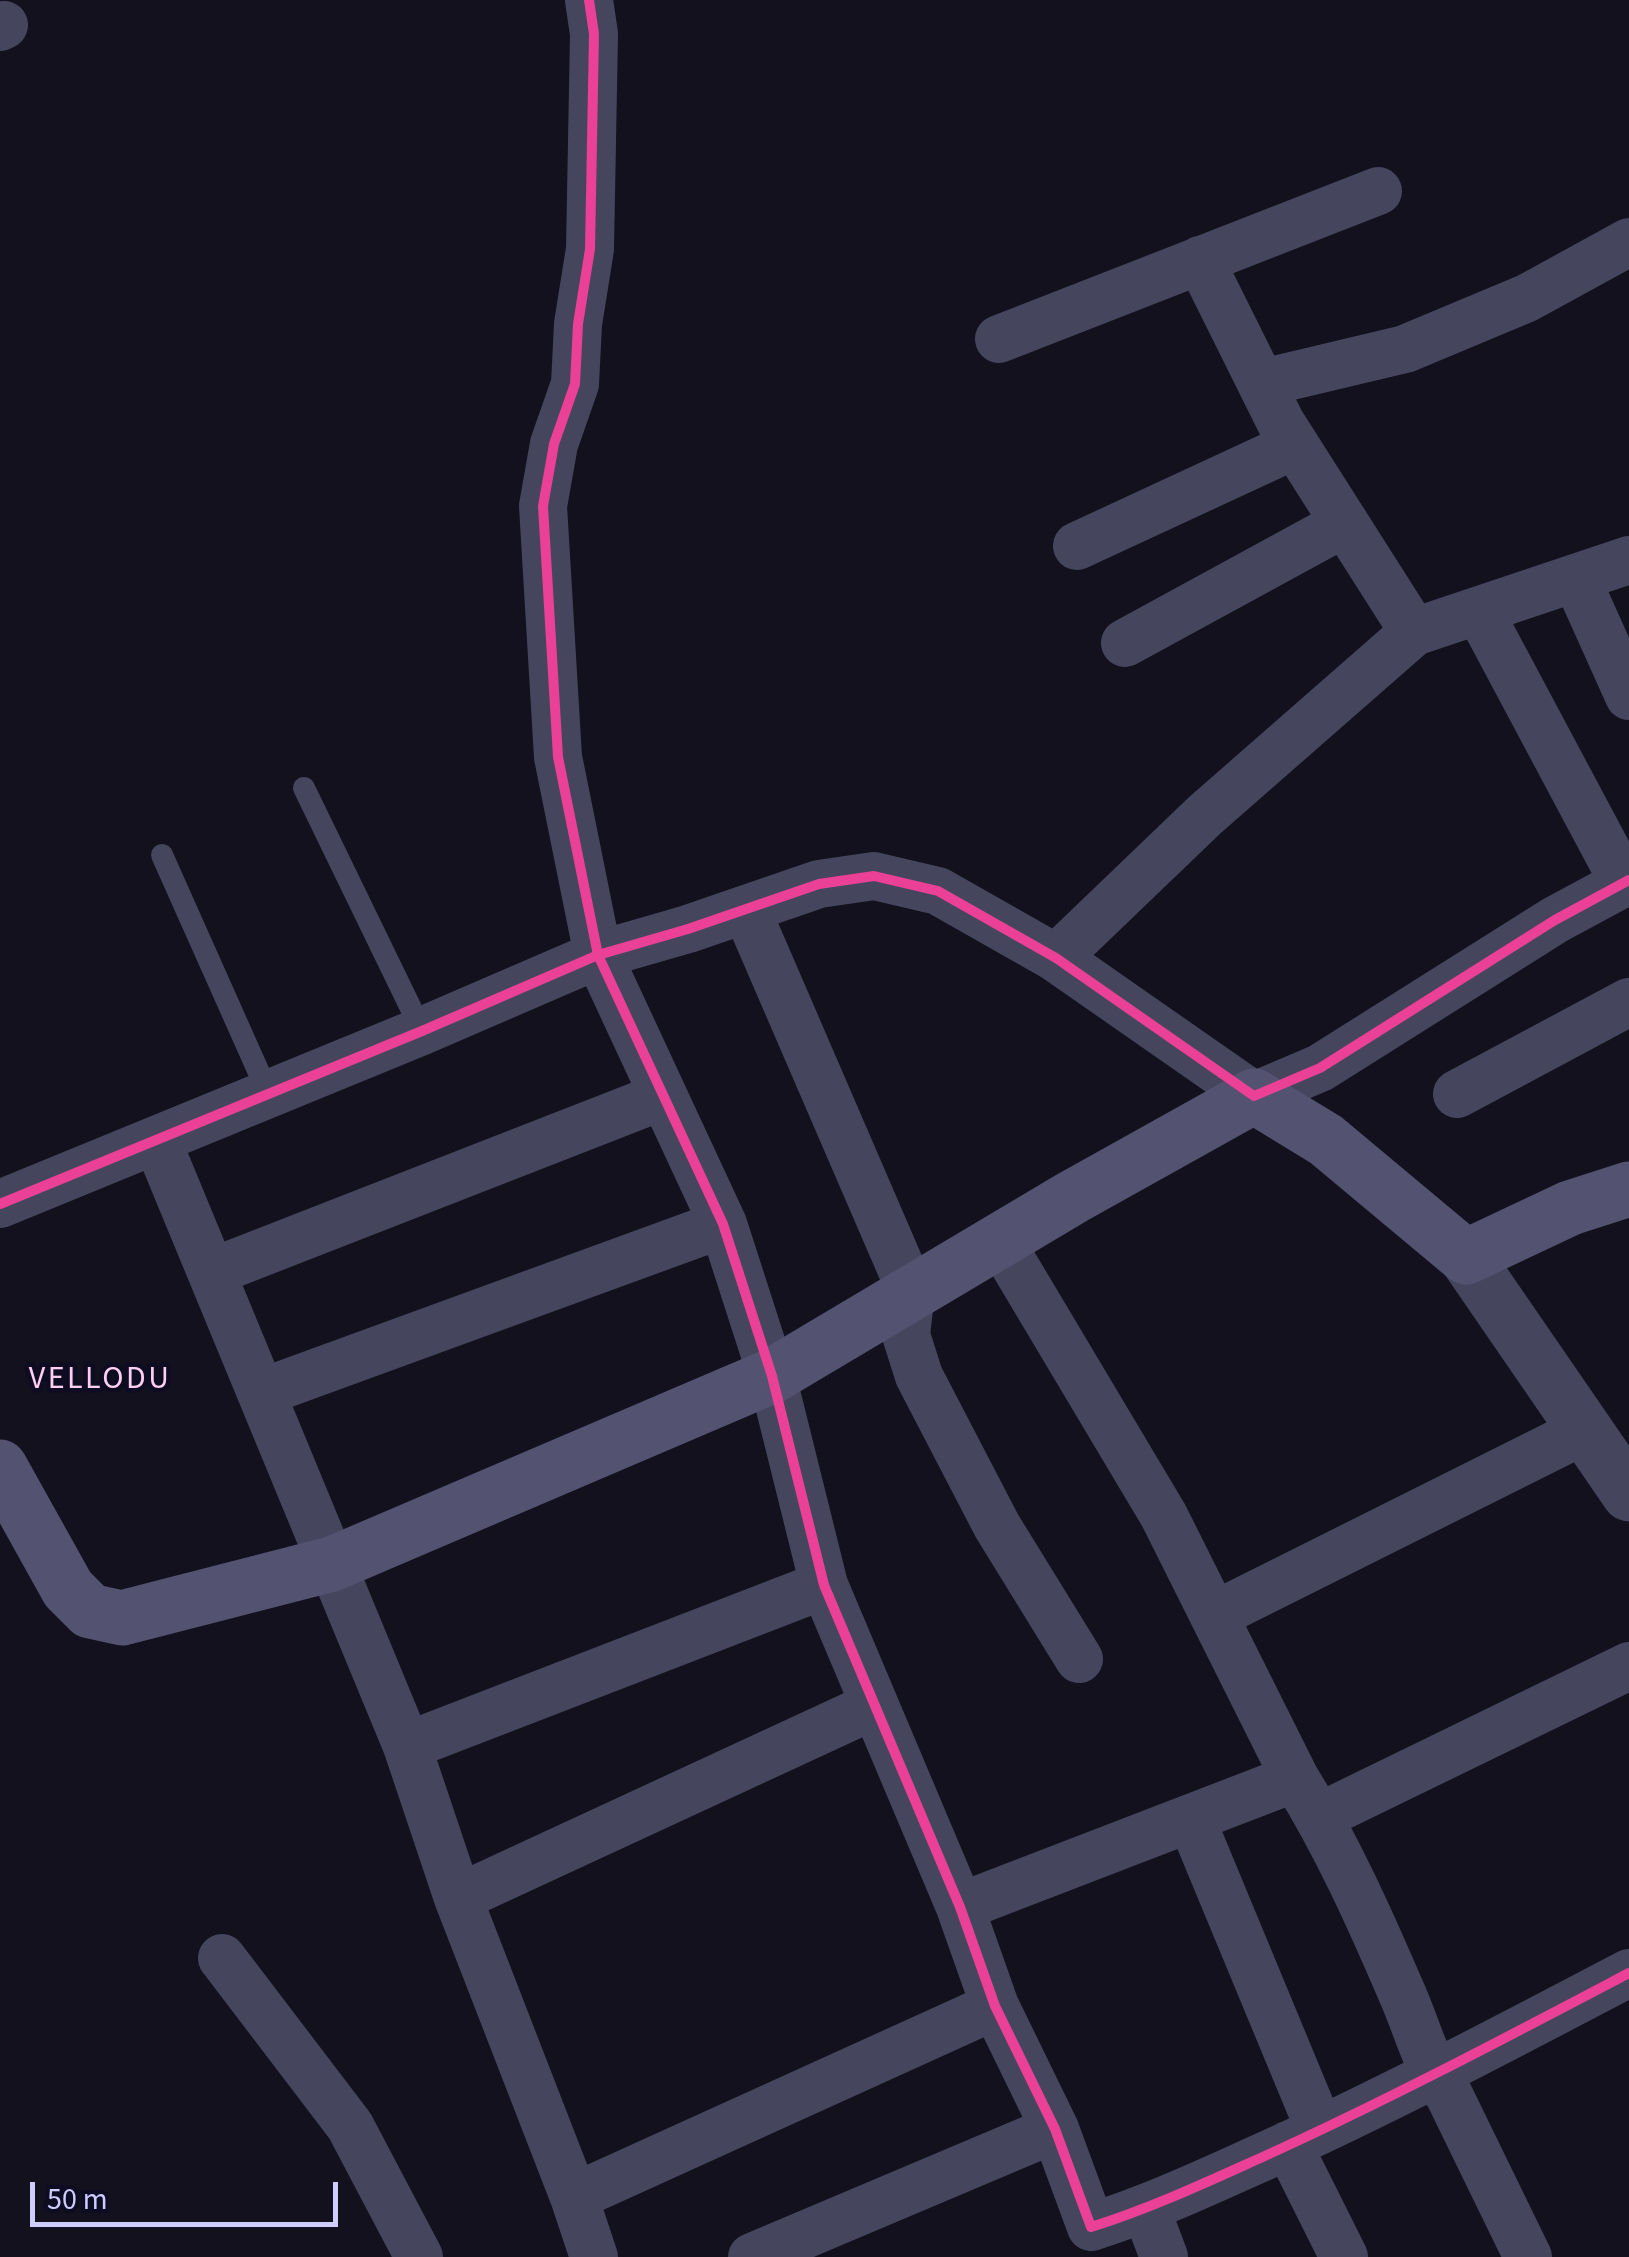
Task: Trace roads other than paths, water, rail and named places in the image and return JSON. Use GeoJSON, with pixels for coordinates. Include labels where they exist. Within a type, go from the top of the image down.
{"type":"FeatureCollection","features":[{"type":"Feature","properties":{"kind":"main road"},"geometry":{"type":"LineString","coordinates":[[0,1467],[68,1589],[90,1611],[122,1618],[332,1564],[772,1376],[1254,1096],[1326,1140],[1466,1256],[1570,1208],[1629,1189]]}},
{"type":"Feature","properties":{"kind":"street"},"geometry":{"type":"LineString","coordinates":[[589,0],[594,34],[590,249],[578,324],[575,384],[554,444],[543,506],[558,757],[598,955],[723,1224],[772,1376],[824,1585],[960,1907],[995,2006],[1055,2129],[1078,2242],[1434,2076],[1629,1973]]}},
{"type":"Feature","properties":{"kind":"street"},"geometry":{"type":"LineString","coordinates":[[999,339],[1378,191]]}},
{"type":"Feature","properties":{"kind":"street"},"geometry":{"type":"LineString","coordinates":[[1262,384],[1406,349],[1527,298],[1629,242]]}},
{"type":"Feature","properties":{"kind":"street"},"geometry":{"type":"LineString","coordinates":[[1200,260],[1295,445],[1414,632]]}},
{"type":"Feature","properties":{"kind":"street"},"geometry":{"type":"LineString","coordinates":[[1076,546],[1295,445]]}},
{"type":"Feature","properties":{"kind":"street"},"geometry":{"type":"LineString","coordinates":[[1125,643],[1345,524]]}},
{"type":"Feature","properties":{"kind":"street"},"geometry":{"type":"LineString","coordinates":[[1056,958],[1204,816],[1414,632],[1629,560]]}},
{"type":"Feature","properties":{"kind":"street"},"geometry":{"type":"LineString","coordinates":[[1576,578],[1629,696]]}},
{"type":"Feature","properties":{"kind":"street"},"geometry":{"type":"LineString","coordinates":[[0,1204],[598,955],[819,884],[874,876],[938,891],[1056,958],[1254,1096],[1320,1068],[1555,920],[1626,881],[1479,611]]}},
{"type":"Feature","properties":{"kind":"street"},"geometry":{"type":"LineString","coordinates":[[746,908],[911,1292],[906,1335],[919,1376],[997,1526],[1079,1659]]}},
{"type":"Feature","properties":{"kind":"street"},"geometry":{"type":"LineString","coordinates":[[1457,1094],[1629,1002]]}},
{"type":"Feature","properties":{"kind":"street"},"geometry":{"type":"LineString","coordinates":[[212,1272],[663,1096]]}},
{"type":"Feature","properties":{"kind":"street"},"geometry":{"type":"LineString","coordinates":[[156,1141],[407,1746],[458,1898],[594,2257]]}},
{"type":"Feature","properties":{"kind":"street"},"geometry":{"type":"LineString","coordinates":[[263,1392],[723,1224]]}},
{"type":"Feature","properties":{"kind":"street"},"geometry":{"type":"LineString","coordinates":[[1000,1241],[1164,1516],[1402,1994],[1434,2076],[1449,2094],[1528,2257]]}},
{"type":"Feature","properties":{"kind":"street"},"geometry":{"type":"LineString","coordinates":[[1466,1256],[1629,1494]]}},
{"type":"Feature","properties":{"kind":"street"},"geometry":{"type":"LineString","coordinates":[[1215,1615],[1583,1430]]}},
{"type":"Feature","properties":{"kind":"street"},"geometry":{"type":"LineString","coordinates":[[407,1746],[824,1585]]}},
{"type":"Feature","properties":{"kind":"street"},"geometry":{"type":"LineString","coordinates":[[960,1907],[1192,1818],[1307,1798],[1629,1666]]}},
{"type":"Feature","properties":{"kind":"street"},"geometry":{"type":"LineString","coordinates":[[458,1898],[874,1706]]}},
{"type":"Feature","properties":{"kind":"street"},"geometry":{"type":"LineString","coordinates":[[1192,1818],[1344,2257]]}},
{"type":"Feature","properties":{"kind":"street"},"geometry":{"type":"LineString","coordinates":[[222,1958],[350,2126],[419,2257]]}},
{"type":"Feature","properties":{"kind":"street"},"geometry":{"type":"LineString","coordinates":[[574,2197],[995,2006]]}},
{"type":"Feature","properties":{"kind":"street"},"geometry":{"type":"LineString","coordinates":[[752,2257],[1055,2129]]}},
{"type":"Feature","properties":{"kind":"street"},"geometry":{"type":"LineString","coordinates":[[1146,2210],[1164,2257]]}},
{"type":"Feature","properties":{"kind":"lane"},"geometry":{"type":"LineString","coordinates":[[304,788],[422,1031]]}},
{"type":"Feature","properties":{"kind":"lane"},"geometry":{"type":"LineString","coordinates":[[162,856],[270,1094]]}},
{"type":"Feature","properties":{"kind":"district","name":"VELLODU"},"geometry":{"type":"Point","coordinates":[100,1381]}}]}
